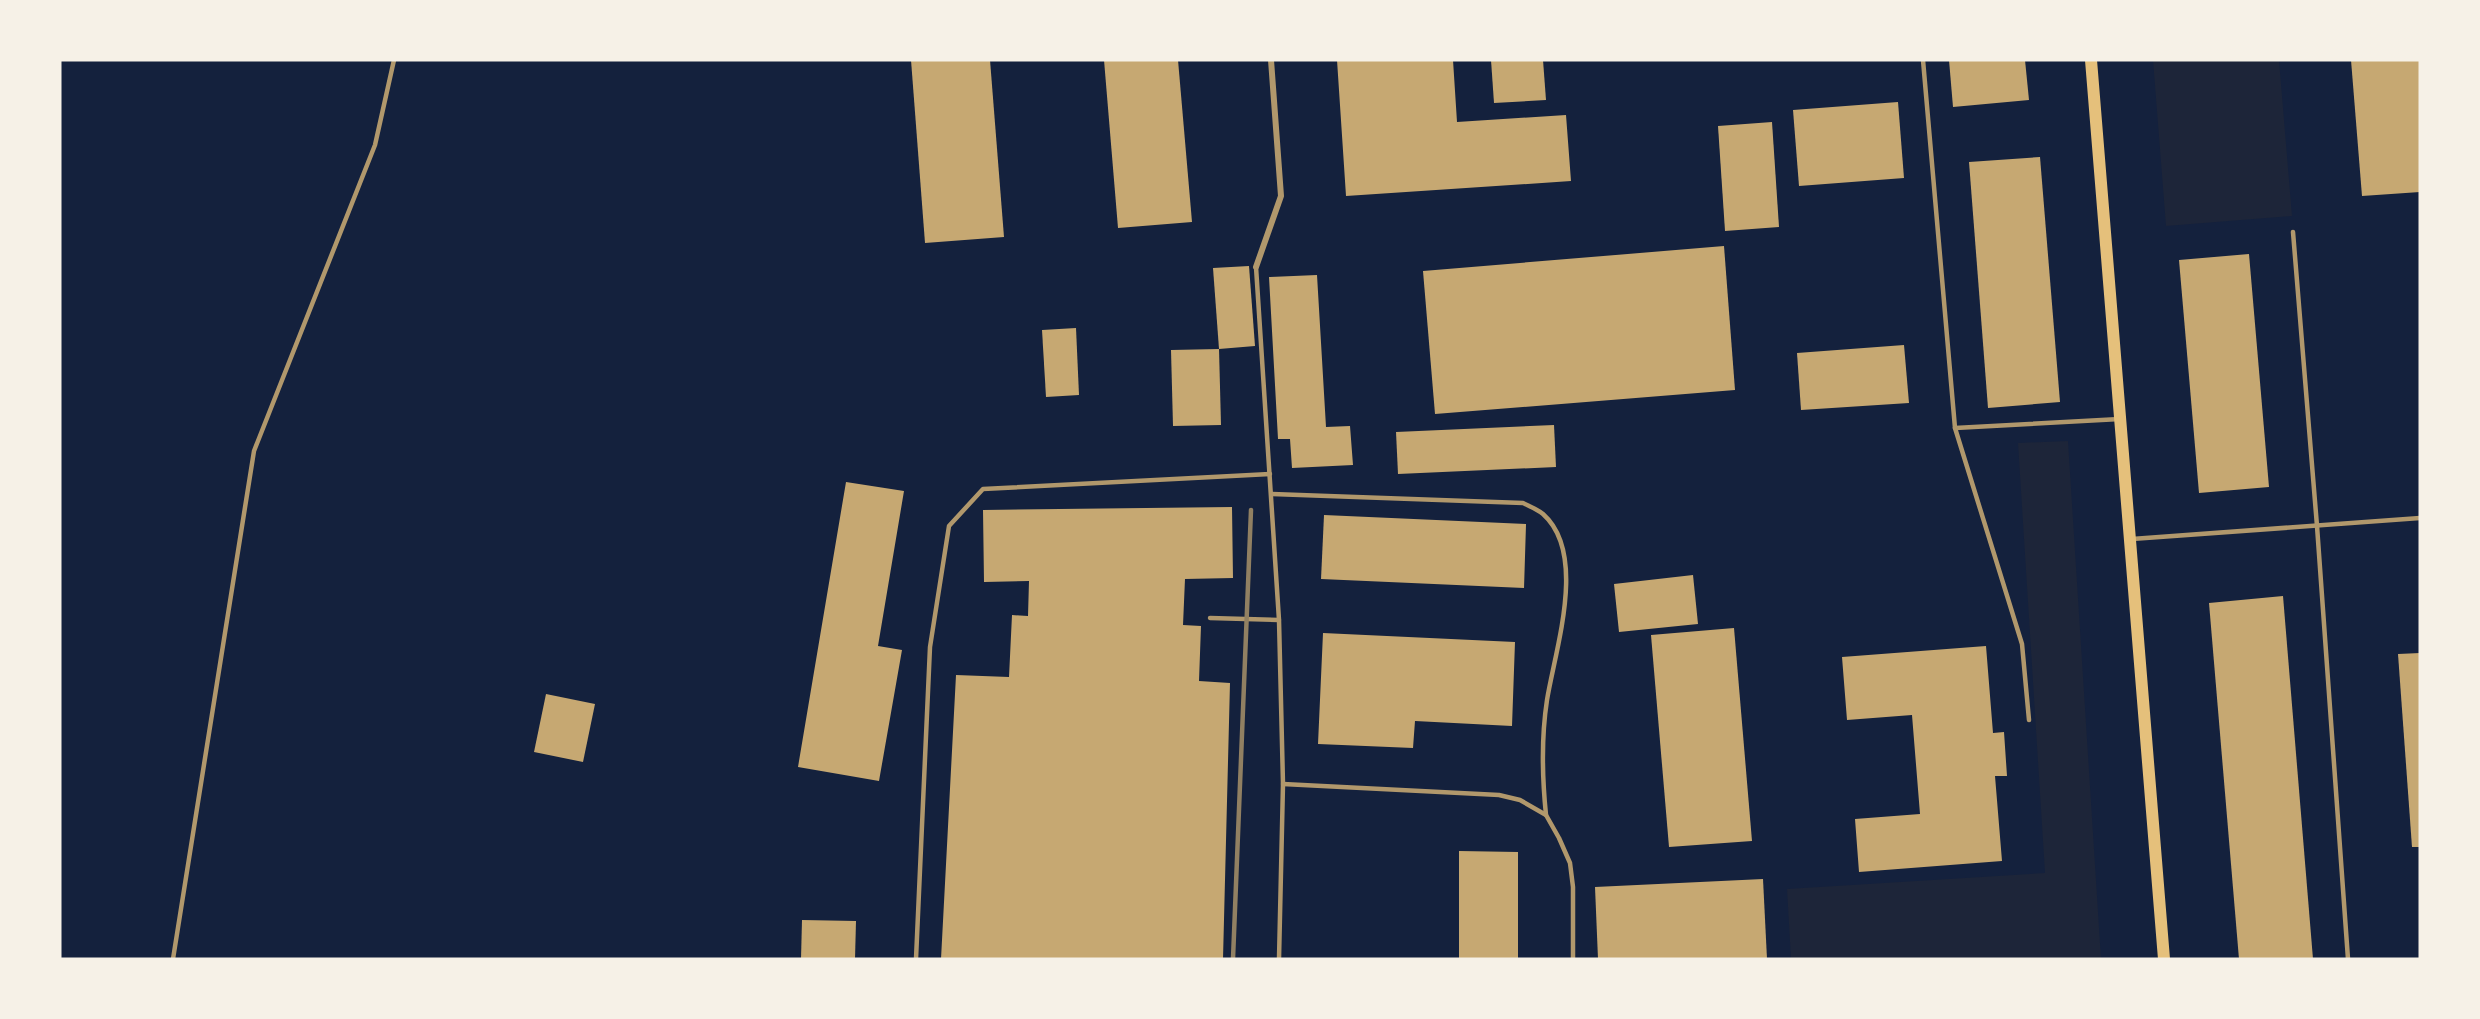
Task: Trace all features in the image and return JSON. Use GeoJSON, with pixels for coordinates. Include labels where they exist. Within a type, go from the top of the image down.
{"type":"FeatureCollection","features":[{"type":"Feature","properties":{"kind":"main road"},"geometry":{"type":"LineString","coordinates":[[2091,60],[2164,959]]}},
{"type":"Feature","properties":{"kind":"street"},"geometry":{"type":"LineString","coordinates":[[1256,267],[1281,196],[1271,60]]}},
{"type":"Feature","properties":{"kind":"lane"},"geometry":{"type":"LineString","coordinates":[[173,959],[254,451],[375,145],[394,60]]}},
{"type":"Feature","properties":{"kind":"lane"},"geometry":{"type":"LineString","coordinates":[[1923,60],[1955,428],[2022,644],[2029,720]]}},
{"type":"Feature","properties":{"kind":"lane"},"geometry":{"type":"LineString","coordinates":[[2293,232],[2348,959]]}},
{"type":"Feature","properties":{"kind":"lane"},"geometry":{"type":"LineString","coordinates":[[1256,267],[1280,620],[1283,784],[1279,959]]}},
{"type":"Feature","properties":{"kind":"lane"},"geometry":{"type":"LineString","coordinates":[[1955,428],[2120,418]]}},
{"type":"Feature","properties":{"kind":"lane"},"geometry":{"type":"LineString","coordinates":[[916,959],[930,647],[949,526],[983,489],[1270,474]]}},
{"type":"Feature","properties":{"kind":"lane"},"geometry":{"type":"LineString","coordinates":[[1272,494],[1522,503],[1543,514],[1556,533],[1565,558],[1567,584],[1541,747],[1546,815],[1570,863],[1573,887],[1573,959]]}},
{"type":"Feature","properties":{"kind":"lane"},"geometry":{"type":"LineString","coordinates":[[2130,539],[2420,518]]}},
{"type":"Feature","properties":{"kind":"lane"},"geometry":{"type":"LineString","coordinates":[[1210,618],[1280,620]]}},
{"type":"Feature","properties":{"kind":"lane"},"geometry":{"type":"LineString","coordinates":[[1283,784],[1498,795],[1520,800],[1546,815]]}},
{"type":"Feature","properties":{"kind":"shaded area"},"geometry":{"type":"Polygon","coordinates":[[[2153,60],[2279,60],[2292,216],[2166,226],[2153,60]]]}},
{"type":"Feature","properties":{"kind":"shaded area"},"geometry":{"type":"Polygon","coordinates":[[[2068,441],[2101,959],[1791,959],[1787,889],[2045,873],[2018,443],[2068,441]]]}},
{"type":"Feature","properties":{"kind":"building"},"geometry":{"type":"Polygon","coordinates":[[[911,60],[990,60],[1004,237],[925,243],[911,60]]]}},
{"type":"Feature","properties":{"kind":"building"},"geometry":{"type":"Polygon","coordinates":[[[1104,60],[1178,60],[1192,222],[1118,228],[1104,60]]]}},
{"type":"Feature","properties":{"kind":"building"},"geometry":{"type":"Polygon","coordinates":[[[1337,60],[1453,60],[1457,122],[1566,115],[1571,181],[1346,196],[1337,60]]]}},
{"type":"Feature","properties":{"kind":"building"},"geometry":{"type":"Polygon","coordinates":[[[1491,60],[1543,60],[1546,100],[1494,103],[1491,60]]]}},
{"type":"Feature","properties":{"kind":"building"},"geometry":{"type":"Polygon","coordinates":[[[1949,60],[2025,60],[2029,100],[1953,107],[1949,60]]]}},
{"type":"Feature","properties":{"kind":"building"},"geometry":{"type":"Polygon","coordinates":[[[2351,60],[2420,60],[2420,192],[2362,196],[2351,60]]]}},
{"type":"Feature","properties":{"kind":"building"},"geometry":{"type":"Polygon","coordinates":[[[1898,102],[1904,178],[1799,186],[1793,110],[1898,102]]]}},
{"type":"Feature","properties":{"kind":"building"},"geometry":{"type":"Polygon","coordinates":[[[1772,122],[1779,227],[1725,231],[1718,126],[1772,122]]]}},
{"type":"Feature","properties":{"kind":"building"},"geometry":{"type":"Polygon","coordinates":[[[2040,157],[2060,402],[1988,408],[1969,162],[2040,157]]]}},
{"type":"Feature","properties":{"kind":"building"},"geometry":{"type":"Polygon","coordinates":[[[1724,246],[1735,390],[1435,414],[1423,271],[1724,246]]]}},
{"type":"Feature","properties":{"kind":"building"},"geometry":{"type":"Polygon","coordinates":[[[2249,254],[2269,487],[2199,493],[2179,260],[2249,254]]]}},
{"type":"Feature","properties":{"kind":"building"},"geometry":{"type":"Polygon","coordinates":[[[1249,266],[1255,346],[1219,349],[1213,268],[1249,266]]]}},
{"type":"Feature","properties":{"kind":"building"},"geometry":{"type":"Polygon","coordinates":[[[1317,275],[1326,427],[1350,426],[1353,465],[1292,468],[1290,439],[1278,439],[1269,277],[1317,275]]]}},
{"type":"Feature","properties":{"kind":"building"},"geometry":{"type":"Polygon","coordinates":[[[1076,328],[1079,395],[1046,397],[1042,330],[1076,328]]]}},
{"type":"Feature","properties":{"kind":"building"},"geometry":{"type":"Polygon","coordinates":[[[1904,345],[1909,403],[1801,410],[1797,353],[1904,345]]]}},
{"type":"Feature","properties":{"kind":"building"},"geometry":{"type":"Polygon","coordinates":[[[1219,349],[1221,425],[1173,426],[1171,350],[1219,349]]]}},
{"type":"Feature","properties":{"kind":"building"},"geometry":{"type":"Polygon","coordinates":[[[1554,425],[1556,467],[1398,474],[1396,432],[1554,425]]]}},
{"type":"Feature","properties":{"kind":"building"},"geometry":{"type":"Polygon","coordinates":[[[846,482],[904,491],[878,646],[902,650],[879,781],[798,767],[846,482]]]}},
{"type":"Feature","properties":{"kind":"building"},"geometry":{"type":"Polygon","coordinates":[[[1232,507],[1233,578],[1185,579],[1183,625],[1201,626],[1199,681],[1230,683],[1223,959],[941,959],[956,675],[1009,677],[1012,615],[1028,616],[1029,581],[984,582],[983,510],[1232,507]]]}},
{"type":"Feature","properties":{"kind":"building"},"geometry":{"type":"Polygon","coordinates":[[[1324,515],[1526,524],[1524,588],[1321,579],[1324,515]]]}},
{"type":"Feature","properties":{"kind":"building"},"geometry":{"type":"Polygon","coordinates":[[[1693,575],[1698,624],[1619,632],[1614,584],[1693,575]]]}},
{"type":"Feature","properties":{"kind":"building"},"geometry":{"type":"Polygon","coordinates":[[[2283,596],[2313,959],[2239,959],[2209,603],[2283,596]]]}},
{"type":"Feature","properties":{"kind":"building"},"geometry":{"type":"Polygon","coordinates":[[[1734,628],[1752,841],[1669,847],[1651,635],[1734,628]]]}},
{"type":"Feature","properties":{"kind":"building"},"geometry":{"type":"Polygon","coordinates":[[[1323,633],[1515,642],[1512,726],[1415,721],[1413,748],[1318,744],[1323,633]]]}},
{"type":"Feature","properties":{"kind":"building"},"geometry":{"type":"Polygon","coordinates":[[[1986,646],[1993,733],[2004,732],[2007,776],[1995,776],[2002,861],[1859,872],[1855,819],[1920,814],[1912,715],[1847,720],[1842,657],[1986,646]]]}},
{"type":"Feature","properties":{"kind":"building"},"geometry":{"type":"Polygon","coordinates":[[[2420,653],[2420,847],[2412,847],[2398,654],[2420,653]]]}},
{"type":"Feature","properties":{"kind":"building"},"geometry":{"type":"Polygon","coordinates":[[[546,694],[595,704],[583,762],[534,752],[546,694]]]}},
{"type":"Feature","properties":{"kind":"building"},"geometry":{"type":"Polygon","coordinates":[[[1459,851],[1518,852],[1518,959],[1459,959],[1459,851]]]}},
{"type":"Feature","properties":{"kind":"building"},"geometry":{"type":"Polygon","coordinates":[[[1763,879],[1767,959],[1598,959],[1595,887],[1763,879]]]}},
{"type":"Feature","properties":{"kind":"building"},"geometry":{"type":"Polygon","coordinates":[[[802,920],[856,921],[855,959],[801,959],[802,920]]]}},
{"type":"Feature","properties":{"kind":"railway"},"geometry":{"type":"LineString","coordinates":[[1233,959],[1251,510]]}}]}
